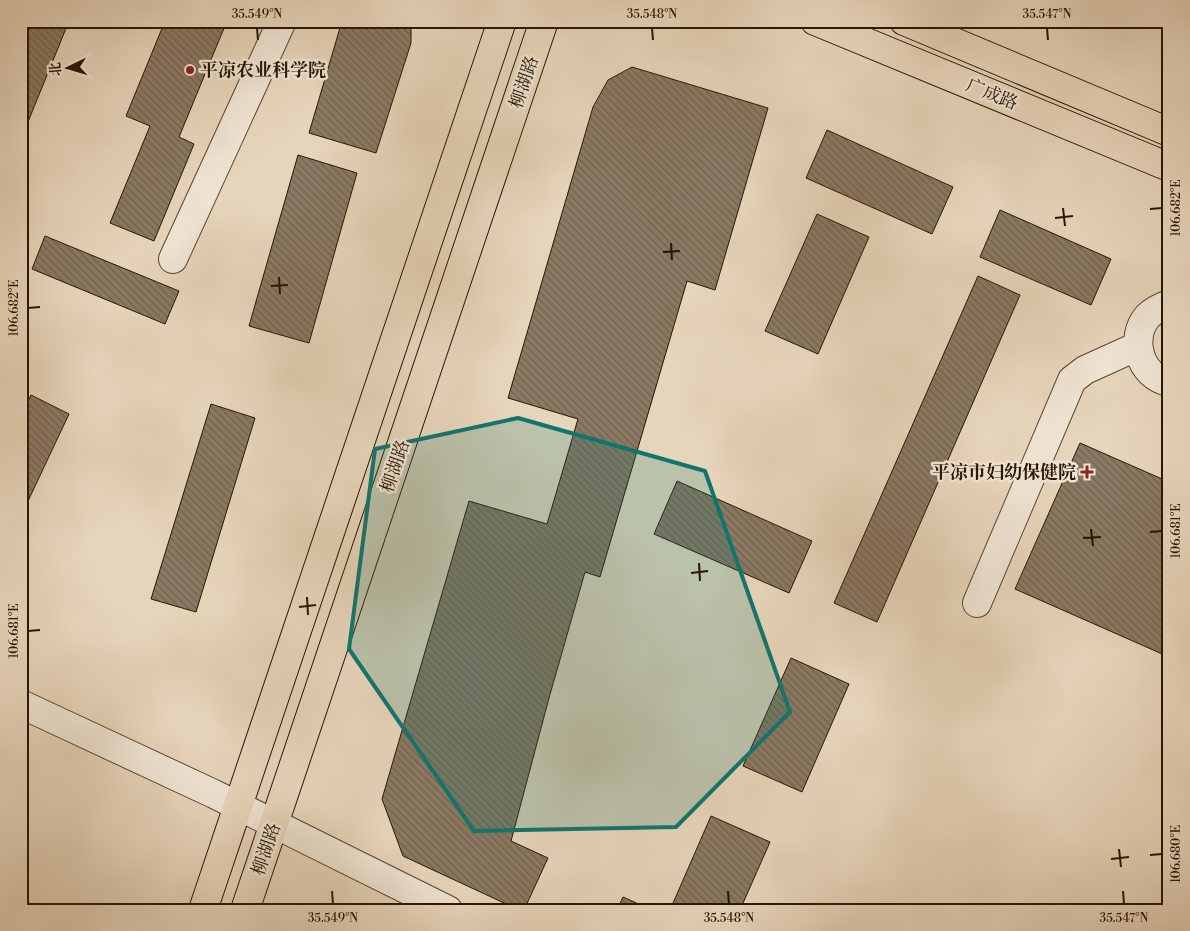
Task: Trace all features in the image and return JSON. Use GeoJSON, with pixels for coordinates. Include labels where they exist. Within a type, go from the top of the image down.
{"type":"FeatureCollection","features":[{"type":"Feature","properties":{"kind":"main road"},"geometry":{"type":"LineString","coordinates":[[203,910],[502,21]]}},
{"type":"Feature","properties":{"kind":"main road","name":"柳湖路"},"geometry":{"type":"LineString","coordinates":[[246,910],[544,21]]}},
{"type":"Feature","properties":{"kind":"main road","name":"广成路"},"geometry":{"type":"LineString","coordinates":[[815,21],[1169,167]]}},
{"type":"Feature","properties":{"kind":"main road","name":"广成路"},"geometry":{"type":"LineString","coordinates":[[904,21],[1169,132]]}},
{"type":"Feature","properties":{"kind":"street"},"geometry":{"type":"LineString","coordinates":[[173,259],[282,21]]}},
{"type":"Feature","properties":{"kind":"street"},"geometry":{"type":"LineString","coordinates":[[1169,304],[1158,308],[1146,320],[1138,335],[1140,358],[1154,375],[1169,382]]}},
{"type":"Feature","properties":{"kind":"street"},"geometry":{"type":"LineString","coordinates":[[977,602],[1072,380],[1085,370],[1138,346]]}},
{"type":"Feature","properties":{"kind":"street"},"geometry":{"type":"LineString","coordinates":[[21,704],[238,806],[448,910]]}},
{"type":"Feature","properties":{"kind":"highlighted area"},"geometry":{"type":"Polygon","coordinates":[[[518,418],[705,471],[790,712],[676,827],[474,831],[349,649],[375,449],[518,418]]]}},
{"type":"Feature","properties":{"kind":"building"},"geometry":{"type":"Polygon","coordinates":[[[21,21],[69,21],[21,139],[21,21]]]}},
{"type":"Feature","properties":{"kind":"building"},"geometry":{"type":"Polygon","coordinates":[[[165,21],[227,21],[179,137],[194,144],[154,241],[110,223],[150,126],[126,116],[165,21]]]}},
{"type":"Feature","properties":{"kind":"building"},"geometry":{"type":"Polygon","coordinates":[[[342,21],[411,21],[411,43],[376,153],[309,133],[342,21]]]}},
{"type":"Feature","properties":{"kind":"building"},"geometry":{"type":"Polygon","coordinates":[[[632,67],[768,108],[715,290],[687,281],[600,577],[585,572],[511,841],[548,858],[524,910],[519,910],[403,856],[382,799],[469,501],[547,524],[578,419],[508,398],[593,107],[608,80],[632,67]]]}},
{"type":"Feature","properties":{"kind":"building"},"geometry":{"type":"Polygon","coordinates":[[[827,130],[953,187],[932,234],[806,178],[827,130]]]}},
{"type":"Feature","properties":{"kind":"building"},"geometry":{"type":"Polygon","coordinates":[[[298,155],[357,173],[309,343],[249,326],[298,155]]]}},
{"type":"Feature","properties":{"kind":"building"},"geometry":{"type":"Polygon","coordinates":[[[1000,210],[1111,259],[1091,305],[980,257],[1000,210]]]}},
{"type":"Feature","properties":{"kind":"building"},"geometry":{"type":"Polygon","coordinates":[[[817,214],[869,237],[818,354],[765,331],[817,214]]]}},
{"type":"Feature","properties":{"kind":"building"},"geometry":{"type":"Polygon","coordinates":[[[45,236],[179,291],[165,324],[32,269],[45,236]]]}},
{"type":"Feature","properties":{"kind":"building"},"geometry":{"type":"Polygon","coordinates":[[[978,276],[1020,295],[877,622],[834,603],[978,276]]]}},
{"type":"Feature","properties":{"kind":"building"},"geometry":{"type":"Polygon","coordinates":[[[31,395],[69,414],[21,516],[21,416],[31,395]]]}},
{"type":"Feature","properties":{"kind":"building"},"geometry":{"type":"Polygon","coordinates":[[[211,404],[255,418],[196,612],[151,599],[211,404]]]}},
{"type":"Feature","properties":{"kind":"building"},"geometry":{"type":"Polygon","coordinates":[[[1080,443],[1169,482],[1169,657],[1015,589],[1080,443]]]}},
{"type":"Feature","properties":{"kind":"building"},"geometry":{"type":"Polygon","coordinates":[[[677,481],[812,541],[789,593],[654,534],[677,481]]]}},
{"type":"Feature","properties":{"kind":"building"},"geometry":{"type":"Polygon","coordinates":[[[791,658],[849,684],[802,792],[743,766],[791,658]]]}},
{"type":"Feature","properties":{"kind":"building"},"geometry":{"type":"Polygon","coordinates":[[[711,816],[770,842],[740,910],[670,910],[711,816]]]}},
{"type":"Feature","properties":{"kind":"building"},"geometry":{"type":"Polygon","coordinates":[[[623,897],[652,910],[617,910],[623,897]]]}},
{"type":"Feature","properties":{"kind":"place","name":"平凉农业科学院"},"geometry":{"type":"Point","coordinates":[190,70]}},
{"type":"Feature","properties":{"kind":"place","name":"平凉市妇幼保健院"},"geometry":{"type":"Point","coordinates":[1087,472]}}]}
